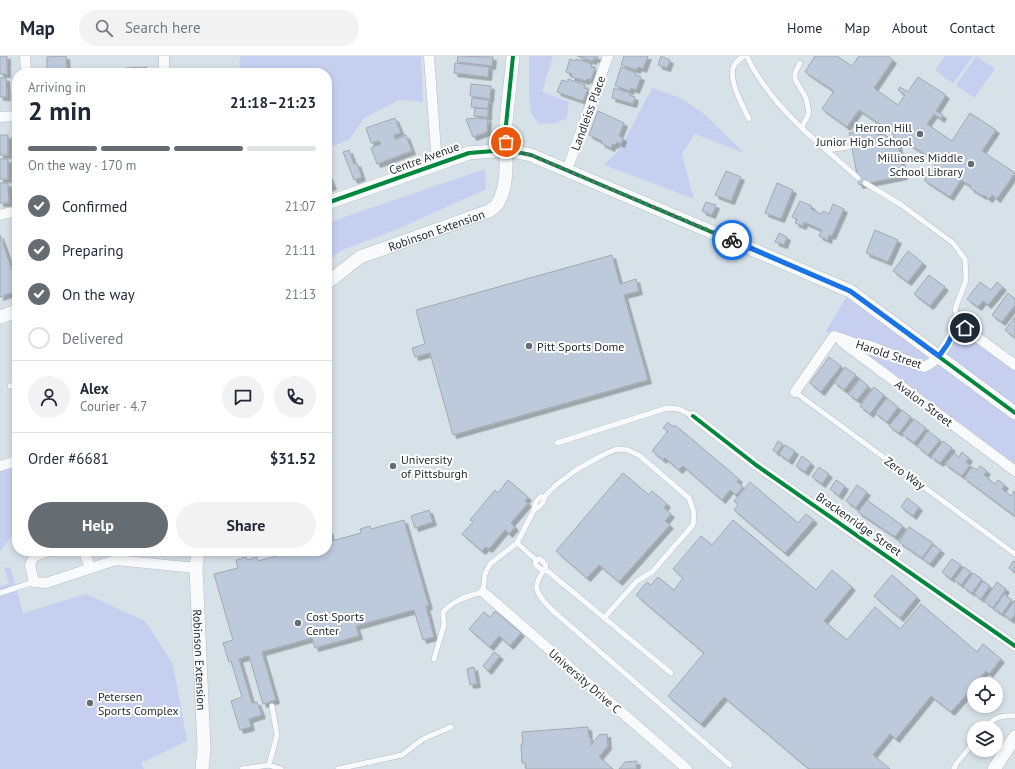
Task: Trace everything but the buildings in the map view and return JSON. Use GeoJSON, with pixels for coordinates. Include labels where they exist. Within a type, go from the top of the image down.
{"type":"FeatureCollection","features":[{"type":"Feature","properties":{"kind":"main road","name":"Robinson Extension"},"geometry":{"type":"LineString","coordinates":[[332,278],[360,257],[490,211],[498,204],[504,184],[507,150],[506,125],[513,56]]}},
{"type":"Feature","properties":{"kind":"main road","name":"Centre Avenue"},"geometry":{"type":"LineString","coordinates":[[332,201],[469,153],[507,150],[531,155],[850,291],[1015,413]]}},
{"type":"Feature","properties":{"kind":"main road"},"geometry":{"type":"LineString","coordinates":[[0,317],[12,313]]}},
{"type":"Feature","properties":{"kind":"main road","name":"Robinson Extension"},"geometry":{"type":"LineString","coordinates":[[197,556],[196,568],[204,748],[202,769]]}},
{"type":"Feature","properties":{"kind":"main road"},"geometry":{"type":"LineString","coordinates":[[994,769],[1015,737]]}},
{"type":"Feature","properties":{"kind":"street"},"geometry":{"type":"LineString","coordinates":[[25,56],[26,68]]}},
{"type":"Feature","properties":{"kind":"street"},"geometry":{"type":"LineString","coordinates":[[164,56],[164,68]]}},
{"type":"Feature","properties":{"kind":"street"},"geometry":{"type":"LineString","coordinates":[[429,56],[437,165]]}},
{"type":"Feature","properties":{"kind":"street","name":"Landleiss Place"},"geometry":{"type":"LineString","coordinates":[[568,170],[608,56]]}},
{"type":"Feature","properties":{"kind":"street"},"geometry":{"type":"LineString","coordinates":[[0,117],[12,116]]}},
{"type":"Feature","properties":{"kind":"street"},"geometry":{"type":"LineString","coordinates":[[0,215],[12,212]]}},
{"type":"Feature","properties":{"kind":"street"},"geometry":{"type":"LineString","coordinates":[[939,356],[947,345],[958,324],[1015,364]]}},
{"type":"Feature","properties":{"kind":"street"},"geometry":{"type":"LineString","coordinates":[[795,392],[834,336]]}},
{"type":"Feature","properties":{"kind":"street","name":"Harold Street"},"geometry":{"type":"LineString","coordinates":[[834,336],[857,344],[867,345],[924,367],[939,356]]}},
{"type":"Feature","properties":{"kind":"street","name":"Avalon Street"},"geometry":{"type":"LineString","coordinates":[[834,336],[1015,471]]}},
{"type":"Feature","properties":{"kind":"street","name":"Brackenridge Street"},"geometry":{"type":"LineString","coordinates":[[693,416],[756,465],[1015,646]]}},
{"type":"Feature","properties":{"kind":"street"},"geometry":{"type":"LineString","coordinates":[[0,466],[12,462]]}},
{"type":"Feature","properties":{"kind":"street"},"geometry":{"type":"LineString","coordinates":[[34,556],[30,565],[34,582],[46,582],[116,560],[196,568]]}},
{"type":"Feature","properties":{"kind":"street"},"geometry":{"type":"LineString","coordinates":[[86,556],[90,568]]}},
{"type":"Feature","properties":{"kind":"street","name":"University Drive C"},"geometry":{"type":"LineString","coordinates":[[483,592],[687,769]]}},
{"type":"Feature","properties":{"kind":"lane"},"geometry":{"type":"LineString","coordinates":[[749,119],[739,99],[733,79],[733,68],[737,61],[745,56],[750,66],[776,103],[858,178]]}},
{"type":"Feature","properties":{"kind":"lane"},"geometry":{"type":"LineString","coordinates":[[800,63],[795,73],[795,79],[806,98],[809,113],[802,127]]}},
{"type":"Feature","properties":{"kind":"lane"},"geometry":{"type":"LineString","coordinates":[[827,150],[848,147]]}},
{"type":"Feature","properties":{"kind":"lane"},"geometry":{"type":"LineString","coordinates":[[865,183],[900,204],[953,243],[965,259],[966,280],[955,309],[958,324]]}},
{"type":"Feature","properties":{"kind":"lane","name":"Zero Way"},"geometry":{"type":"LineString","coordinates":[[795,392],[1015,554]]}},
{"type":"Feature","properties":{"kind":"lane"},"geometry":{"type":"LineString","coordinates":[[557,444],[668,408],[679,409],[693,416]]}},
{"type":"Feature","properties":{"kind":"lane"},"geometry":{"type":"LineString","coordinates":[[434,658],[444,625],[443,612],[448,606],[457,600],[483,592],[485,574],[490,564],[517,543],[534,510],[539,507],[545,496],[556,485],[576,470],[616,449],[628,450],[640,456],[689,498],[694,513],[693,525],[652,572],[637,581],[604,618]]}},
{"type":"Feature","properties":{"kind":"lane"},"geometry":{"type":"LineString","coordinates":[[517,543],[536,560],[535,564],[542,570],[546,569],[671,673]]}},
{"type":"Feature","properties":{"kind":"lane"},"geometry":{"type":"LineString","coordinates":[[546,569],[539,577],[535,587],[539,597],[730,765]]}},
{"type":"Feature","properties":{"kind":"lane"},"geometry":{"type":"LineString","coordinates":[[0,593],[34,582]]}},
{"type":"Feature","properties":{"kind":"lane"},"geometry":{"type":"LineString","coordinates":[[269,765],[277,735],[272,706]]}},
{"type":"Feature","properties":{"kind":"lane"},"geometry":{"type":"LineString","coordinates":[[992,721],[998,717],[1006,715],[1015,716]]}},
{"type":"Feature","properties":{"kind":"lane"},"geometry":{"type":"LineString","coordinates":[[338,769],[402,755],[423,739],[451,727]]}},
{"type":"Feature","properties":{"kind":"lane"},"geometry":{"type":"LineString","coordinates":[[954,769],[956,764],[967,751]]}},
{"type":"Feature","properties":{"kind":"lane"},"geometry":{"type":"LineString","coordinates":[[242,769],[269,765],[281,769]]}},
{"type":"Feature","properties":{"kind":"shaded area"},"geometry":{"type":"Polygon","coordinates":[[[240,56],[421,56],[423,102],[399,100],[364,118],[349,140],[332,146],[332,68],[239,68],[240,56]]]}},
{"type":"Feature","properties":{"kind":"shaded area"},"geometry":{"type":"Polygon","coordinates":[[[529,56],[553,56],[542,92],[569,102],[567,118],[556,123],[539,124],[531,113],[529,97],[529,56]]]}},
{"type":"Feature","properties":{"kind":"shaded area"},"geometry":{"type":"Polygon","coordinates":[[[945,56],[973,56],[953,84],[935,70],[945,56]]]}},
{"type":"Feature","properties":{"kind":"shaded area"},"geometry":{"type":"Polygon","coordinates":[[[976,56],[995,69],[974,98],[956,85],[976,56]]]}},
{"type":"Feature","properties":{"kind":"shaded area"},"geometry":{"type":"Polygon","coordinates":[[[652,88],[678,97],[702,112],[744,153],[695,134],[682,154],[694,199],[604,165],[620,149],[652,88]]]}},
{"type":"Feature","properties":{"kind":"shaded area"},"geometry":{"type":"Polygon","coordinates":[[[485,169],[486,189],[400,228],[340,251],[332,258],[332,221],[485,169]]]}},
{"type":"Feature","properties":{"kind":"shaded area"},"geometry":{"type":"Polygon","coordinates":[[[850,291],[939,356],[958,323],[1015,365],[1015,471],[826,331],[850,291]]]}},
{"type":"Feature","properties":{"kind":"shaded area"},"geometry":{"type":"Polygon","coordinates":[[[12,466],[12,535],[0,552],[0,470],[12,466]]]}},
{"type":"Feature","properties":{"kind":"shaded area","name":"Petersen Sports Complex"},"geometry":{"type":"Polygon","coordinates":[[[10,567],[23,613],[86,594],[145,621],[173,664],[187,741],[141,763],[144,769],[0,769],[0,586],[9,584],[4,568],[10,567]]]}},
{"type":"Feature","properties":{"kind":"cycle path"},"geometry":{"type":"LineString","coordinates":[[507,150],[506,125],[513,56]]}},
{"type":"Feature","properties":{"kind":"cycle path"},"geometry":{"type":"LineString","coordinates":[[332,201],[469,153],[507,150],[531,155],[850,291],[1015,413]]}},
{"type":"Feature","properties":{"kind":"cycle path"},"geometry":{"type":"LineString","coordinates":[[693,416],[756,465],[1015,646]]}},
{"type":"Feature","properties":{"kind":"way so far"},"geometry":{"type":"LineString","coordinates":[[506,142],[507,150],[531,155],[732,240]]}},
{"type":"Feature","properties":{"kind":"place","name":"Herron Hill Junior High School"},"geometry":{"type":"Point","coordinates":[920,134]}},
{"type":"Feature","properties":{"kind":"place","name":"Milliones Middle School Library"},"geometry":{"type":"Point","coordinates":[971,164]}},
{"type":"Feature","properties":{"kind":"place","name":"Pitt Sports Dome"},"geometry":{"type":"Point","coordinates":[529,346]}},
{"type":"Feature","properties":{"kind":"place","name":"University of Pittsburgh"},"geometry":{"type":"Point","coordinates":[393,466]}},
{"type":"Feature","properties":{"kind":"place","name":"Cost Sports Center"},"geometry":{"type":"Point","coordinates":[298,623]}},
{"type":"Feature","properties":{"kind":"place","name":"Petersen Sports Complex"},"geometry":{"type":"Point","coordinates":[90,703]}},
{"type":"Feature","properties":{"kind":"route"},"geometry":{"type":"LineString","coordinates":[[732,240],[850,291],[939,356],[947,345],[958,324],[965,328]]}}]}
